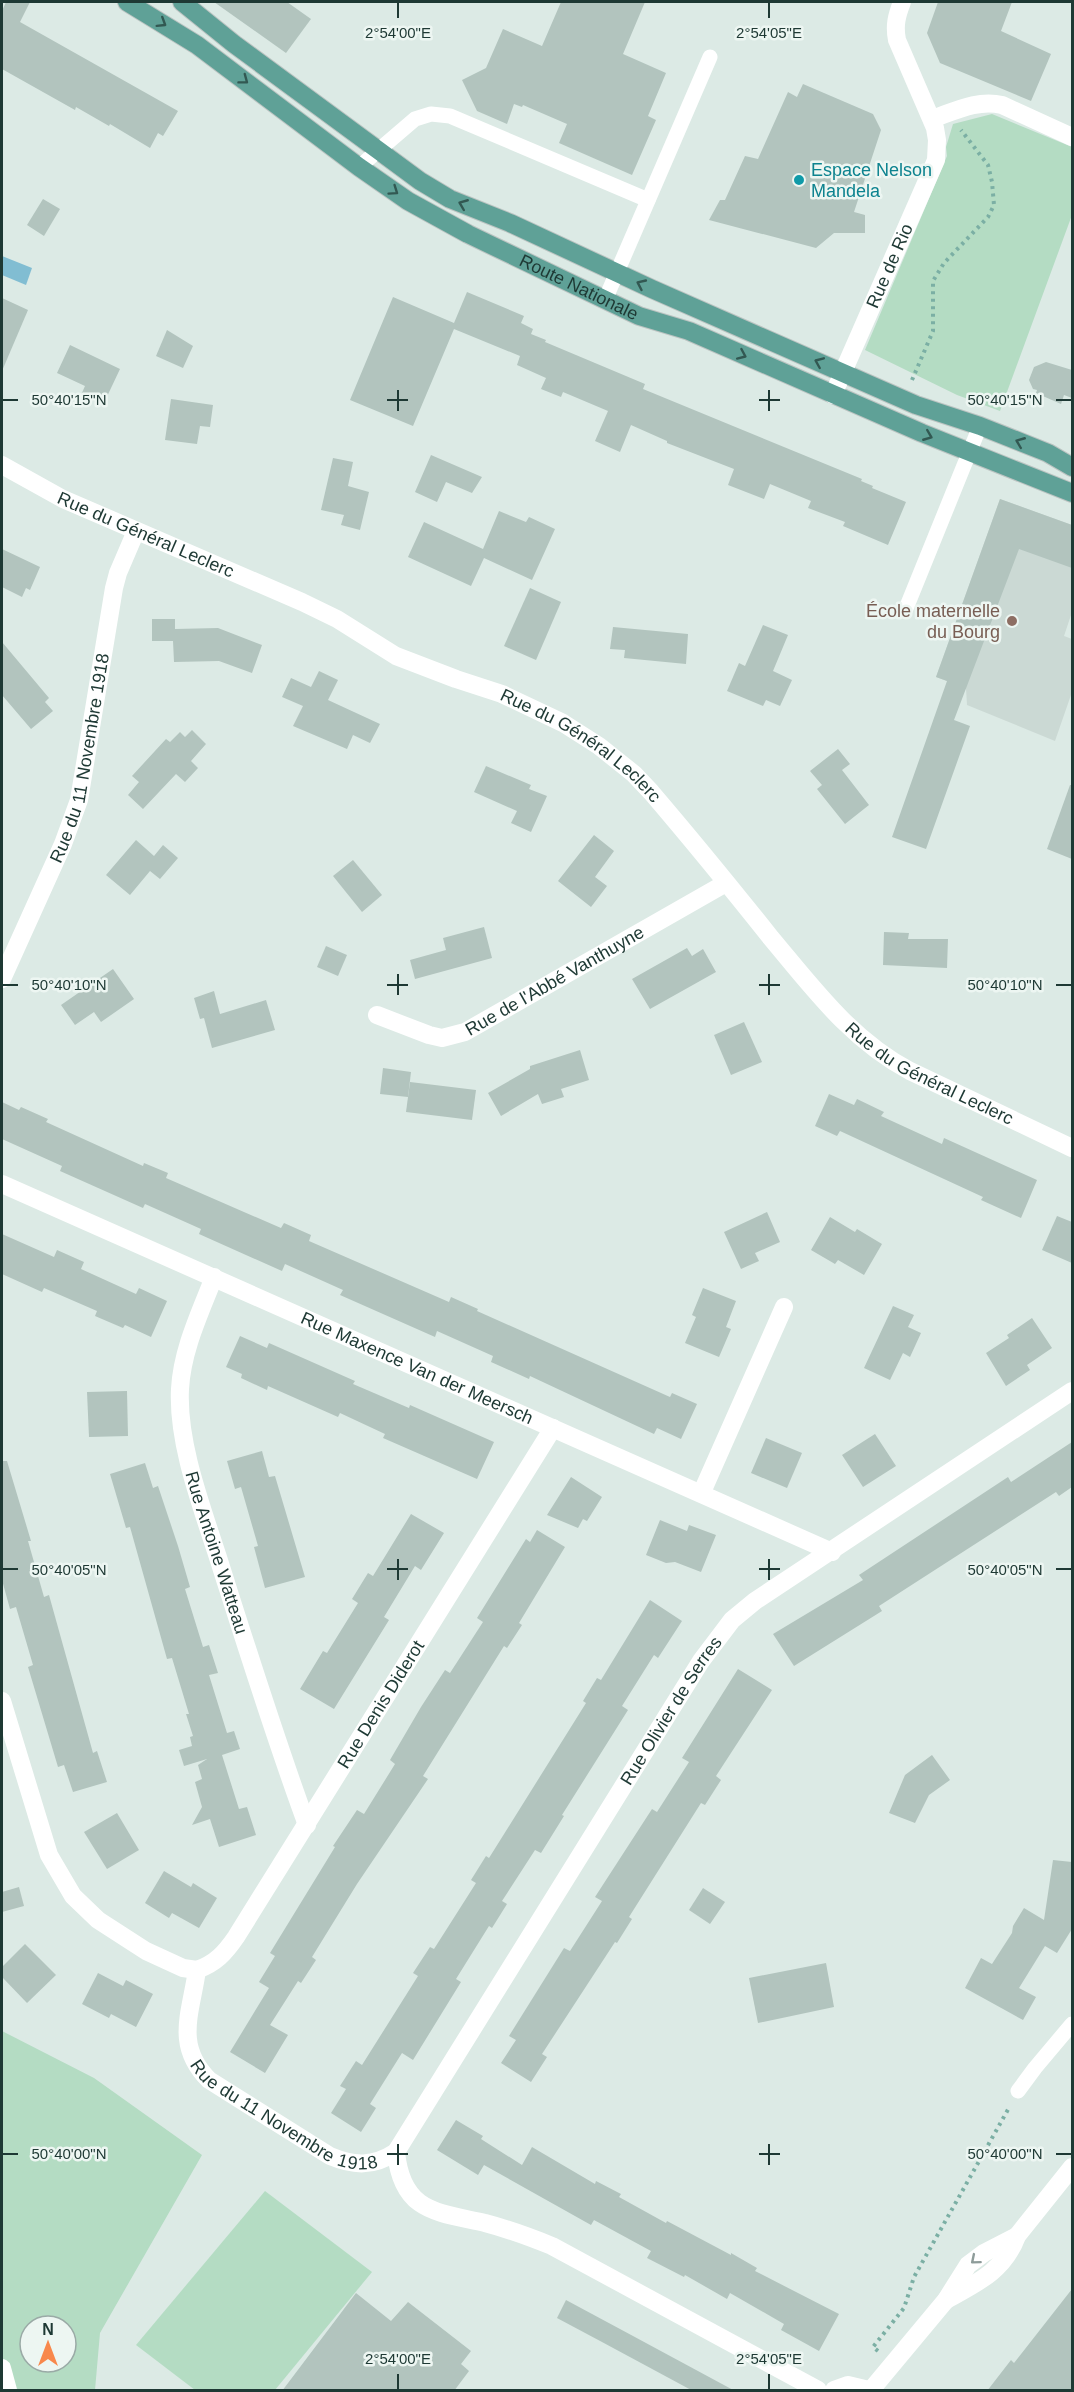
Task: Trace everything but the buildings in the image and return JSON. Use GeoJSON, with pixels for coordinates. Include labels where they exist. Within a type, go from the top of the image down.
{"type":"FeatureCollection","features":[{"type":"Feature","properties":{"kind":"main road","name":"Route Nationale"},"geometry":{"type":"LineString","coordinates":[[127,2],[197,45],[408,201],[458,229],[639,316],[689,331],[970,453],[1072,493]]}},
{"type":"Feature","properties":{"kind":"main road","name":"Route Nationale"},"geometry":{"type":"LineString","coordinates":[[182,2],[234,44],[443,195],[881,390],[1048,453],[1072,467]]}},
{"type":"Feature","properties":{"kind":"street","name":"Rue de Rio"},"geometry":{"type":"LineString","coordinates":[[833,395],[936,160],[939,116],[897,40],[896,19],[902,2]]}},
{"type":"Feature","properties":{"kind":"street"},"geometry":{"type":"LineString","coordinates":[[939,116],[978,104],[992,103],[1002,105],[1072,137]]}},
{"type":"Feature","properties":{"kind":"street","name":"Rue du Général Leclerc"},"geometry":{"type":"LineString","coordinates":[[2,465],[63,499],[302,602],[337,619],[396,656],[502,694],[563,723],[599,746],[634,774],[826,1004],[872,1047],[888,1059],[918,1075],[1072,1148]]}},
{"type":"Feature","properties":{"kind":"street","name":"Rue du 11 Novembre 1918"},"geometry":{"type":"LineString","coordinates":[[2,979],[63,844],[79,800],[114,588],[136,531]]}},
{"type":"Feature","properties":{"kind":"street","name":"Rue de l'Abbé Vanthuyne"},"geometry":{"type":"LineString","coordinates":[[377,1015],[442,1038],[465,1032],[726,883]]}},
{"type":"Feature","properties":{"kind":"street","name":"Rue Maxence Van der Meersch"},"geometry":{"type":"LineString","coordinates":[[2,1184],[832,1551]]}},
{"type":"Feature","properties":{"kind":"street","name":"Rue Antoine Watteau"},"geometry":{"type":"LineString","coordinates":[[214,1277],[188,1344],[182,1367],[180,1390],[182,1430],[207,1522],[281,1755],[307,1825]]}},
{"type":"Feature","properties":{"kind":"street"},"geometry":{"type":"LineString","coordinates":[[702,1492],[784,1307]]}},
{"type":"Feature","properties":{"kind":"street","name":"Rue Olivier de Serres"},"geometry":{"type":"LineString","coordinates":[[396,2152],[712,1644],[732,1620],[749,1606],[1072,1392]]}},
{"type":"Feature","properties":{"kind":"street","name":"Rue Denis Diderot"},"geometry":{"type":"LineString","coordinates":[[197,1970],[223,1956],[307,1825],[553,1428]]}},
{"type":"Feature","properties":{"kind":"street"},"geometry":{"type":"LineString","coordinates":[[2,1701],[49,1855],[73,1896],[98,1920],[146,1951],[176,1965],[197,1970]]}},
{"type":"Feature","properties":{"kind":"street","name":"Rue du 11 Novembre 1918"},"geometry":{"type":"LineString","coordinates":[[197,1970],[187,2038],[194,2062],[209,2080],[335,2159],[363,2165],[376,2163],[396,2152],[401,2179],[406,2190],[426,2207],[442,2214],[507,2229],[552,2246],[818,2391]]}},
{"type":"Feature","properties":{"kind":"street"},"geometry":{"type":"LineString","coordinates":[[834,2391],[848,2385],[870,2391],[946,2300],[968,2265],[984,2253],[1017,2236],[1072,2167]]}},
{"type":"Feature","properties":{"kind":"street"},"geometry":{"type":"LineString","coordinates":[[2,2368],[8,2391]]}},
{"type":"Feature","properties":{"kind":"lane"},"geometry":{"type":"LineString","coordinates":[[605,300],[711,57]]}},
{"type":"Feature","properties":{"kind":"lane"},"geometry":{"type":"LineString","coordinates":[[359,167],[415,118],[431,114],[450,116],[648,200]]}},
{"type":"Feature","properties":{"kind":"lane"},"geometry":{"type":"LineString","coordinates":[[905,611],[980,426]]}},
{"type":"Feature","properties":{"kind":"lane"},"geometry":{"type":"LineString","coordinates":[[1018,2091],[1072,2024]]}},
{"type":"Feature","properties":{"kind":"path"},"geometry":{"type":"LineString","coordinates":[[881,390],[913,379],[933,331],[933,281],[944,263],[988,217],[994,205],[988,165],[965,134],[939,116]]}},
{"type":"Feature","properties":{"kind":"path"},"geometry":{"type":"LineString","coordinates":[[894,2364],[873,2347],[904,2308],[914,2277],[1018,2091]]}},
{"type":"Feature","properties":{"kind":"shaded area","name":"École maternelle du Bourg"},"geometry":{"type":"Polygon","coordinates":[[[1000,499],[1072,525],[1072,612],[1064,636],[1072,639],[1072,692],[1055,741],[967,705],[966,688],[936,677],[1000,499]]]}},
{"type":"Feature","properties":{"kind":"green space"},"geometry":{"type":"Polygon","coordinates":[[[992,114],[1072,147],[1072,215],[1000,411],[957,395],[865,350],[947,156],[946,147],[953,124],[992,114]]]}},
{"type":"Feature","properties":{"kind":"green space"},"geometry":{"type":"Polygon","coordinates":[[[2,2031],[94,2078],[202,2155],[100,2333],[95,2390],[2,2390],[2,2031]]]}},
{"type":"Feature","properties":{"kind":"green space"},"geometry":{"type":"Polygon","coordinates":[[[265,2191],[372,2272],[275,2390],[195,2390],[136,2345],[265,2191]]]}},
{"type":"Feature","properties":{"kind":"water"},"geometry":{"type":"Polygon","coordinates":[[[2,256],[32,268],[26,285],[2,275],[2,256]]]}},
{"type":"Feature","properties":{"kind":"place","name":"Espace Nelson Mandela"},"geometry":{"type":"Point","coordinates":[799,180]}},
{"type":"Feature","properties":{"kind":"place","name":"École maternelle du Bourg"},"geometry":{"type":"Point","coordinates":[1012,621]}}]}
